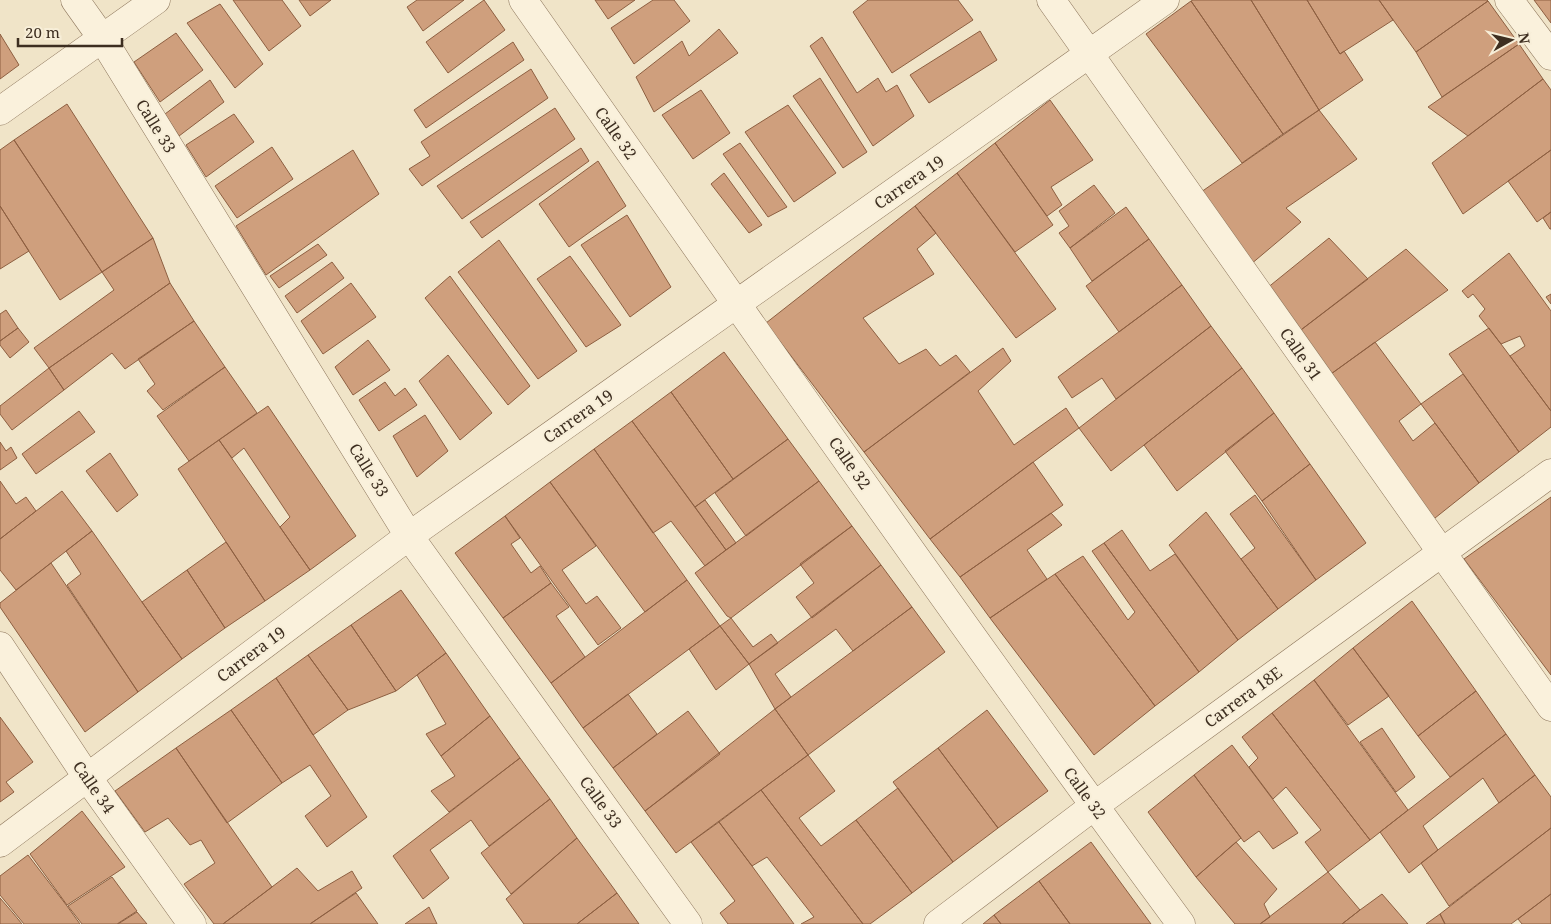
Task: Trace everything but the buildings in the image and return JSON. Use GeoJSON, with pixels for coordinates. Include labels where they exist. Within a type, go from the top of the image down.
{"type":"FeatureCollection","features":[{"type":"Feature","properties":{"kind":"street","name":"Calle 33"},"geometry":{"type":"LineString","coordinates":[[75,0],[102,38],[409,536],[688,924]]}},
{"type":"Feature","properties":{"kind":"street"},"geometry":{"type":"LineString","coordinates":[[0,111],[156,0]]}},
{"type":"Feature","properties":{"kind":"street","name":"Calle 32"},"geometry":{"type":"LineString","coordinates":[[524,0],[736,304],[1094,806],[1181,924]]}},
{"type":"Feature","properties":{"kind":"street","name":"Calle 31"},"geometry":{"type":"LineString","coordinates":[[1051,0],[1551,707]]}},
{"type":"Feature","properties":{"kind":"street","name":"Carrera 19"},"geometry":{"type":"LineString","coordinates":[[0,843],[409,536],[1165,0]]}},
{"type":"Feature","properties":{"kind":"street"},"geometry":{"type":"LineString","coordinates":[[1509,0],[1551,56]]}},
{"type":"Feature","properties":{"kind":"street","name":"Carrera 18E"},"geometry":{"type":"LineString","coordinates":[[938,924],[1094,806],[1551,473]]}},
{"type":"Feature","properties":{"kind":"street","name":"Calle 34"},"geometry":{"type":"LineString","coordinates":[[0,646],[87,778],[192,924]]}}]}
